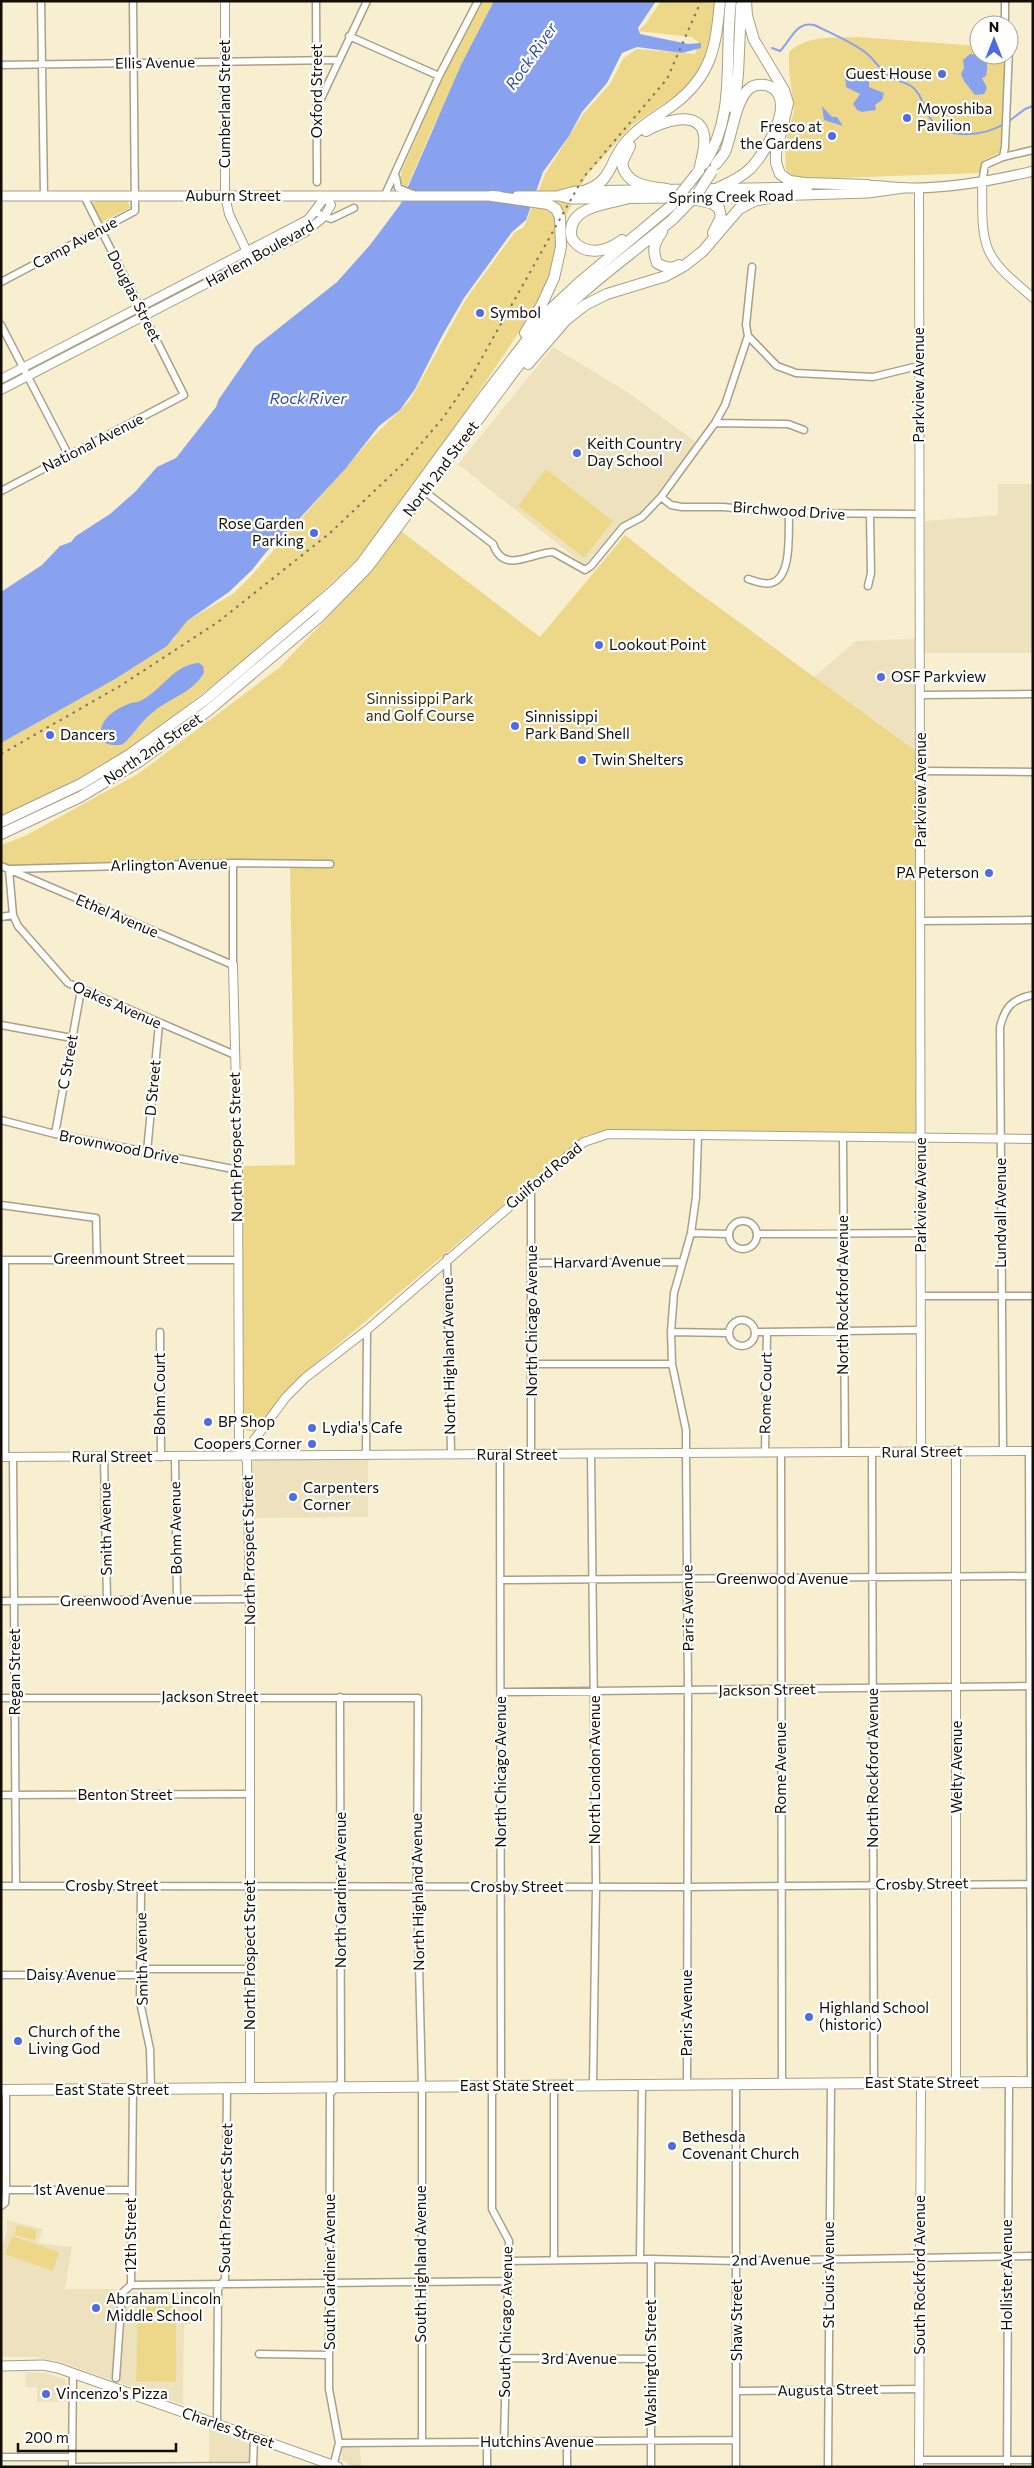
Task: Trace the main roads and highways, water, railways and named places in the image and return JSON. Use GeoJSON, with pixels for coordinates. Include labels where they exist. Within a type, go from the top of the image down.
{"type":"FeatureCollection","features":[{"type":"Feature","properties":{"kind":"main road"},"geometry":{"type":"LineString","coordinates":[[584,191],[598,186],[619,152],[635,133],[691,90],[702,76],[711,59],[717,38],[720,1]]}},
{"type":"Feature","properties":{"kind":"main road","name":"North 2nd Street"},"geometry":{"type":"LineString","coordinates":[[1,822],[81,784],[129,755],[205,700],[333,591],[361,564],[500,374],[564,296],[671,206],[698,172],[714,142],[726,101],[731,1]]}},
{"type":"Feature","properties":{"kind":"main road","name":"North 2nd Street"},"geometry":{"type":"LineString","coordinates":[[1,834],[80,797],[140,761],[209,710],[318,618],[367,568],[562,311],[577,296],[670,222],[698,193],[714,168],[735,104],[741,40],[741,1]]}},
{"type":"Feature","properties":{"kind":"main road"},"geometry":{"type":"LineString","coordinates":[[746,1],[747,16],[754,40],[784,90],[788,104],[776,153],[776,163],[780,174],[790,181],[805,183],[868,185]]}},
{"type":"Feature","properties":{"kind":"main road"},"geometry":{"type":"LineString","coordinates":[[714,168],[725,153],[743,96],[750,88],[759,84],[767,85],[775,90],[781,98],[782,109],[777,126],[764,152],[750,169],[718,188]]}},
{"type":"Feature","properties":{"kind":"main road"},"geometry":{"type":"LineString","coordinates":[[667,189],[636,183],[623,170],[622,163],[629,146],[650,129],[677,120],[693,121],[699,125],[704,136],[698,172]]}},
{"type":"Feature","properties":{"kind":"main road","name":"Spring Creek Road"},"geometry":{"type":"LineString","coordinates":[[559,196],[575,191],[868,185],[919,188],[982,183],[1033,170]]}},
{"type":"Feature","properties":{"kind":"main road","name":"Spring Creek Road"},"geometry":{"type":"LineString","coordinates":[[465,196],[559,196],[571,199],[773,197],[868,194],[904,188]]}},
{"type":"Feature","properties":{"kind":"main road","name":"Auburn Street"},"geometry":{"type":"LineString","coordinates":[[1,196],[465,196]]}},
{"type":"Feature","properties":{"kind":"main road"},"geometry":{"type":"LineString","coordinates":[[492,196],[548,204],[556,210],[560,217],[562,247],[554,278],[542,304],[500,374]]}},
{"type":"Feature","properties":{"kind":"main road"},"geometry":{"type":"LineString","coordinates":[[434,478],[566,320],[585,305],[607,294],[666,276],[684,266],[703,251],[739,209],[754,201],[773,197]]}},
{"type":"Feature","properties":{"kind":"main road"},"geometry":{"type":"LineString","coordinates":[[670,222],[655,241],[654,257],[657,263],[666,268],[676,267],[700,248],[718,228],[721,217],[719,208],[711,203],[687,198]]}},
{"type":"Feature","properties":{"kind":"main road"},"geometry":{"type":"LineString","coordinates":[[626,199],[578,214],[573,221],[570,233],[575,243],[585,250],[596,252],[606,249],[654,220]]}},
{"type":"Feature","properties":{"kind":"main road","name":"East State Street"},"geometry":{"type":"LineString","coordinates":[[3,2090],[250,2088],[338,2085],[554,2086],[1032,2082]]}},
{"type":"Feature","properties":{"kind":"main road","name":"Charles Street"},"geometry":{"type":"LineString","coordinates":[[1,2366],[43,2366],[73,2374],[335,2466]]}},
{"type":"Feature","properties":{"kind":"water","name":"Rock River"},"geometry":{"type":"Polygon","coordinates":[[[494,1],[656,1],[638,28],[640,34],[688,44],[701,43],[701,48],[682,53],[637,47],[622,53],[607,83],[582,112],[569,136],[543,172],[526,220],[512,232],[464,298],[415,389],[400,410],[379,426],[346,468],[267,551],[252,570],[229,592],[187,621],[167,646],[115,679],[1,743],[1,592],[42,565],[60,546],[71,542],[76,536],[110,514],[135,492],[157,467],[176,458],[216,407],[219,399],[255,347],[337,282],[370,245],[400,205],[461,65],[494,1]]]}},
{"type":"Feature","properties":{"kind":"water"},"geometry":{"type":"Polygon","coordinates":[[[969,55],[969,65],[986,65],[986,76],[982,78],[987,88],[984,94],[975,95],[964,81],[961,74],[964,68],[963,60],[969,55]]]}},
{"type":"Feature","properties":{"kind":"water"},"geometry":{"type":"Polygon","coordinates":[[[858,71],[866,71],[869,74],[869,87],[884,93],[882,100],[875,105],[876,110],[862,112],[857,110],[853,104],[860,94],[846,87],[845,74],[856,76],[858,71]]]}},
{"type":"Feature","properties":{"kind":"water"},"geometry":{"type":"Polygon","coordinates":[[[822,106],[832,117],[837,117],[843,126],[824,120],[822,106]]]}},
{"type":"Feature","properties":{"kind":"water"},"geometry":{"type":"Polygon","coordinates":[[[199,663],[203,666],[204,673],[193,686],[148,716],[123,744],[105,743],[101,730],[103,724],[112,713],[131,703],[141,701],[182,668],[199,663]]]}},
{"type":"Feature","properties":{"kind":"waterway"},"geometry":{"type":"LineString","coordinates":[[772,48],[780,51],[794,32],[803,26],[814,25],[859,48],[868,54],[883,72],[915,89],[930,118],[936,125],[945,130],[954,133],[975,133],[1004,124]]}},
{"type":"Feature","properties":{"kind":"waterway"},"geometry":{"type":"LineString","coordinates":[[1008,122],[1025,109],[1033,106]]}},
{"type":"Feature","properties":{"kind":"railway"},"geometry":{"type":"LineString","coordinates":[[1,754],[120,686],[218,622],[330,533],[407,460],[443,418],[470,379],[583,178],[667,79],[701,1]]}},
{"type":"Feature","properties":{"kind":"place","name":"Guest House"},"geometry":{"type":"Point","coordinates":[942,74]}},
{"type":"Feature","properties":{"kind":"place","name":"Moyoshiba Pavilion"},"geometry":{"type":"Point","coordinates":[907,118]}},
{"type":"Feature","properties":{"kind":"place","name":"Fresco at the Gardens"},"geometry":{"type":"Point","coordinates":[832,136]}},
{"type":"Feature","properties":{"kind":"place","name":"Symbol"},"geometry":{"type":"Point","coordinates":[480,313]}},
{"type":"Feature","properties":{"kind":"place","name":"Keith Country Day School"},"geometry":{"type":"Point","coordinates":[577,453]}},
{"type":"Feature","properties":{"kind":"place","name":"Rose Garden Parking"},"geometry":{"type":"Point","coordinates":[314,533]}},
{"type":"Feature","properties":{"kind":"place","name":"Lookout Point"},"geometry":{"type":"Point","coordinates":[599,645]}},
{"type":"Feature","properties":{"kind":"place","name":"OSF Parkview"},"geometry":{"type":"Point","coordinates":[881,677]}},
{"type":"Feature","properties":{"kind":"place","name":"Sinnissippi Park Band Shell"},"geometry":{"type":"Point","coordinates":[515,726]}},
{"type":"Feature","properties":{"kind":"place","name":"Dancers"},"geometry":{"type":"Point","coordinates":[50,735]}},
{"type":"Feature","properties":{"kind":"place","name":"Twin Shelters"},"geometry":{"type":"Point","coordinates":[582,760]}},
{"type":"Feature","properties":{"kind":"place","name":"PA Peterson"},"geometry":{"type":"Point","coordinates":[989,873]}},
{"type":"Feature","properties":{"kind":"place","name":"BP Shop"},"geometry":{"type":"Point","coordinates":[208,1422]}},
{"type":"Feature","properties":{"kind":"place","name":"Lydia's Cafe"},"geometry":{"type":"Point","coordinates":[312,1428]}},
{"type":"Feature","properties":{"kind":"place","name":"Coopers Corner"},"geometry":{"type":"Point","coordinates":[312,1444]}},
{"type":"Feature","properties":{"kind":"place","name":"Carpenters Corner"},"geometry":{"type":"Point","coordinates":[293,1497]}},
{"type":"Feature","properties":{"kind":"place","name":"Highland School (historic)"},"geometry":{"type":"Point","coordinates":[809,2017]}},
{"type":"Feature","properties":{"kind":"place","name":"Church of the Living God"},"geometry":{"type":"Point","coordinates":[18,2041]}},
{"type":"Feature","properties":{"kind":"place","name":"Bethesda Covenant Church"},"geometry":{"type":"Point","coordinates":[672,2146]}},
{"type":"Feature","properties":{"kind":"place","name":"Abraham Lincoln Middle School"},"geometry":{"type":"Point","coordinates":[96,2308]}},
{"type":"Feature","properties":{"kind":"place","name":"Vincenzo's Pizza"},"geometry":{"type":"Point","coordinates":[46,2394]}},
{"type":"Feature","properties":{"kind":"park label","name":"Sinnissippi Park and Golf Course"},"geometry":{"type":"Point","coordinates":[420,708]}}]}
